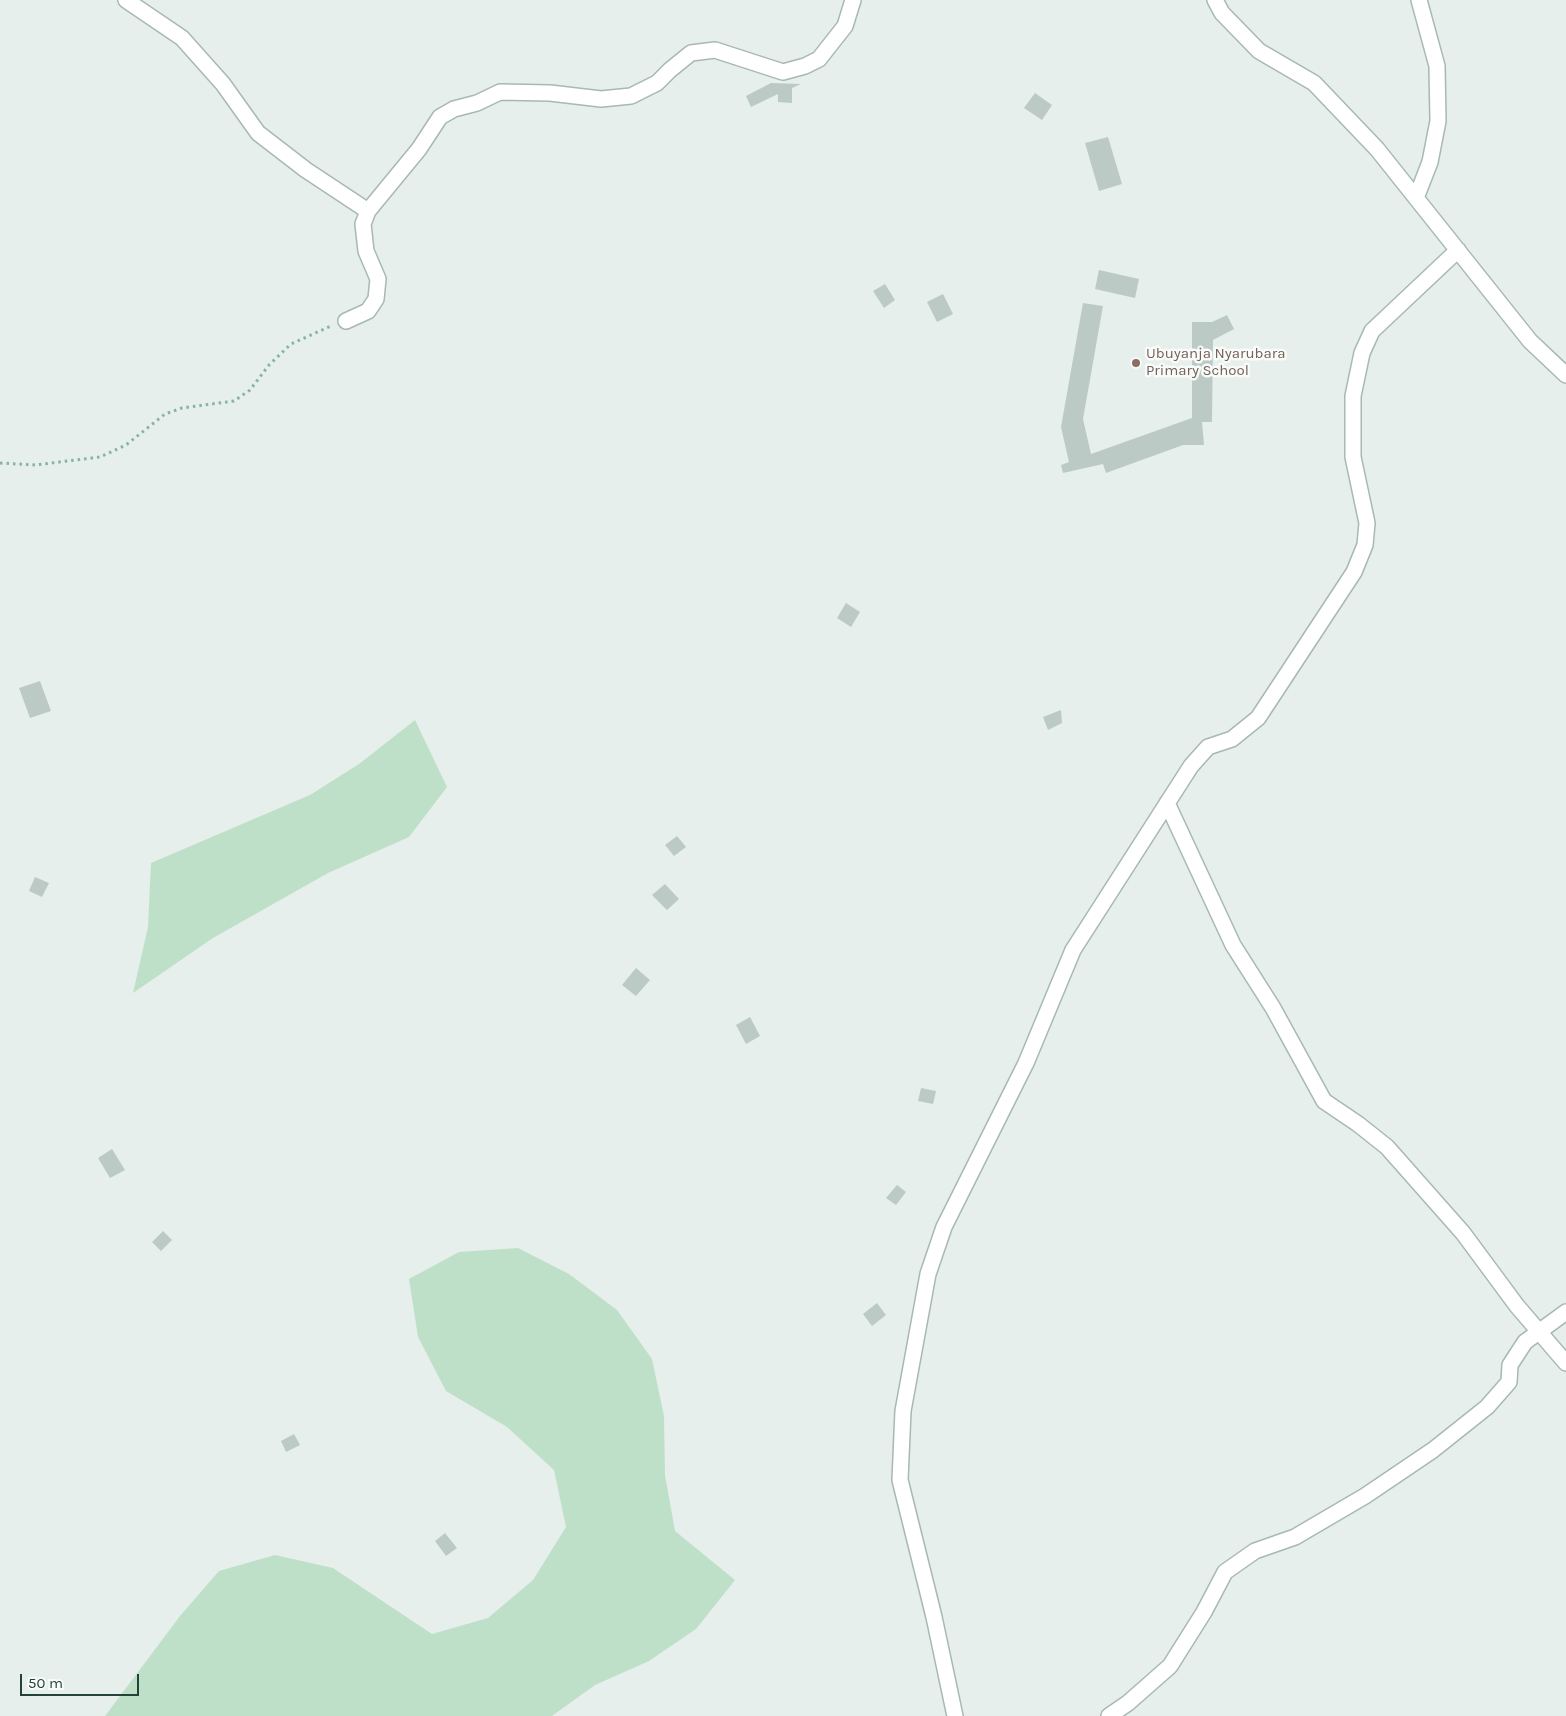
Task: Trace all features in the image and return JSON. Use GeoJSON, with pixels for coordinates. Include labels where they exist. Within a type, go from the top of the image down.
{"type":"FeatureCollection","features":[{"type":"Feature","properties":{"kind":"street"},"geometry":{"type":"LineString","coordinates":[[126,0],[182,38],[223,84],[258,133],[306,170],[368,211]]}},
{"type":"Feature","properties":{"kind":"street"},"geometry":{"type":"LineString","coordinates":[[346,321],[368,311],[376,299],[378,279],[366,251],[363,224],[368,211],[419,149],[440,117],[454,109],[477,103],[500,92],[550,93],[601,99],[631,96],[657,83],[692,53],[699,52],[715,50],[783,72],[805,66],[819,59],[845,26],[853,0]]}},
{"type":"Feature","properties":{"kind":"street"},"geometry":{"type":"LineString","coordinates":[[1215,0],[1222,13],[1259,51],[1314,82],[1377,149],[1530,341],[1566,375]]}},
{"type":"Feature","properties":{"kind":"street"},"geometry":{"type":"LineString","coordinates":[[1416,198],[1430,162],[1438,121],[1437,66],[1419,0]]}},
{"type":"Feature","properties":{"kind":"street"},"geometry":{"type":"LineString","coordinates":[[955,1716],[934,1617],[900,1480],[903,1411],[928,1274],[944,1227],[1026,1063],[1073,950],[1191,766],[1208,747],[1232,739],[1258,718],[1354,572],[1365,545],[1367,523],[1353,457],[1353,396],[1362,354],[1372,331],[1458,250]]}},
{"type":"Feature","properties":{"kind":"street"},"geometry":{"type":"LineString","coordinates":[[1168,803],[1233,944],[1273,1008],[1324,1101],[1387,1147],[1463,1233],[1538,1331],[1566,1363]]}},
{"type":"Feature","properties":{"kind":"street"},"geometry":{"type":"LineString","coordinates":[[1108,1716],[1128,1703],[1170,1666],[1204,1612],[1225,1572],[1255,1551],[1295,1537],[1341,1510],[1433,1450],[1493,1400],[1509,1382],[1510,1366],[1525,1342],[1566,1312]]}},
{"type":"Feature","properties":{"kind":"path"},"geometry":{"type":"LineString","coordinates":[[0,463],[35,465],[100,457],[126,445],[165,414],[182,408],[234,401],[250,390],[269,364],[291,344],[318,330],[346,321]]}},
{"type":"Feature","properties":{"kind":"green space"},"geometry":{"type":"Polygon","coordinates":[[[415,720],[447,787],[409,837],[328,873],[213,938],[133,993],[148,927],[151,863],[310,795],[359,764],[415,720]]]}},
{"type":"Feature","properties":{"kind":"green space"},"geometry":{"type":"Polygon","coordinates":[[[518,1248],[569,1274],[617,1310],[652,1359],[664,1416],[665,1475],[675,1531],[735,1580],[696,1629],[649,1661],[595,1685],[552,1716],[105,1716],[180,1616],[219,1571],[275,1555],[333,1568],[432,1634],[488,1618],[533,1580],[566,1527],[554,1470],[507,1427],[446,1391],[418,1337],[409,1279],[459,1252],[518,1248]]]}},
{"type":"Feature","properties":{"kind":"building"},"geometry":{"type":"Polygon","coordinates":[[[771,83],[801,84],[792,88],[792,103],[778,102],[778,94],[751,107],[746,96],[771,83]]]}},
{"type":"Feature","properties":{"kind":"building"},"geometry":{"type":"Polygon","coordinates":[[[1035,93],[1052,105],[1042,120],[1024,108],[1035,93]]]}},
{"type":"Feature","properties":{"kind":"building"},"geometry":{"type":"Polygon","coordinates":[[[1108,137],[1122,184],[1099,191],[1085,143],[1108,137]]]}},
{"type":"Feature","properties":{"kind":"building"},"geometry":{"type":"Polygon","coordinates":[[[1099,270],[1139,279],[1135,298],[1095,289],[1099,270]]]}},
{"type":"Feature","properties":{"kind":"building"},"geometry":{"type":"Polygon","coordinates":[[[885,284],[895,300],[884,308],[873,291],[885,284]]]}},
{"type":"Feature","properties":{"kind":"building"},"geometry":{"type":"Polygon","coordinates":[[[943,294],[953,314],[937,322],[927,302],[943,294]]]}},
{"type":"Feature","properties":{"kind":"building"},"geometry":{"type":"Polygon","coordinates":[[[1083,303],[1103,306],[1083,419],[1091,454],[1192,418],[1192,322],[1212,322],[1227,315],[1234,329],[1213,340],[1212,422],[1202,422],[1204,445],[1183,445],[1106,473],[1103,464],[1063,473],[1061,465],[1069,462],[1061,427],[1083,303]]]}},
{"type":"Feature","properties":{"kind":"building"},"geometry":{"type":"Polygon","coordinates":[[[846,603],[860,612],[851,627],[837,618],[846,603]]]}},
{"type":"Feature","properties":{"kind":"building"},"geometry":{"type":"Polygon","coordinates":[[[40,681],[51,711],[30,718],[19,688],[40,681]]]}},
{"type":"Feature","properties":{"kind":"building"},"geometry":{"type":"Polygon","coordinates":[[[1061,710],[1062,723],[1048,730],[1043,717],[1061,710]]]}},
{"type":"Feature","properties":{"kind":"building"},"geometry":{"type":"Polygon","coordinates":[[[677,836],[686,847],[674,856],[665,845],[677,836]]]}},
{"type":"Feature","properties":{"kind":"building"},"geometry":{"type":"Polygon","coordinates":[[[35,877],[49,883],[42,897],[29,891],[35,877]]]}},
{"type":"Feature","properties":{"kind":"building"},"geometry":{"type":"Polygon","coordinates":[[[665,884],[679,899],[667,910],[652,895],[665,884]]]}},
{"type":"Feature","properties":{"kind":"building"},"geometry":{"type":"Polygon","coordinates":[[[636,968],[650,980],[636,996],[622,985],[636,968]]]}},
{"type":"Feature","properties":{"kind":"building"},"geometry":{"type":"Polygon","coordinates":[[[750,1017],[760,1036],[746,1044],[736,1025],[750,1017]]]}},
{"type":"Feature","properties":{"kind":"building"},"geometry":{"type":"Polygon","coordinates":[[[921,1088],[936,1091],[933,1104],[918,1101],[921,1088]]]}},
{"type":"Feature","properties":{"kind":"building"},"geometry":{"type":"Polygon","coordinates":[[[112,1149],[125,1170],[110,1178],[98,1158],[112,1149]]]}},
{"type":"Feature","properties":{"kind":"building"},"geometry":{"type":"Polygon","coordinates":[[[897,1185],[906,1192],[896,1205],[886,1198],[897,1185]]]}},
{"type":"Feature","properties":{"kind":"building"},"geometry":{"type":"Polygon","coordinates":[[[163,1231],[172,1240],[161,1251],[152,1242],[163,1231]]]}},
{"type":"Feature","properties":{"kind":"building"},"geometry":{"type":"Polygon","coordinates":[[[877,1303],[886,1315],[872,1326],[863,1314],[877,1303]]]}},
{"type":"Feature","properties":{"kind":"building"},"geometry":{"type":"Polygon","coordinates":[[[294,1434],[300,1445],[286,1452],[281,1441],[294,1434]]]}},
{"type":"Feature","properties":{"kind":"building"},"geometry":{"type":"Polygon","coordinates":[[[445,1533],[457,1548],[446,1556],[435,1541],[445,1533]]]}},
{"type":"Feature","properties":{"kind":"place","name":"Ubuyanja Nyarubara Primary School"},"geometry":{"type":"Point","coordinates":[1136,363]}}]}
